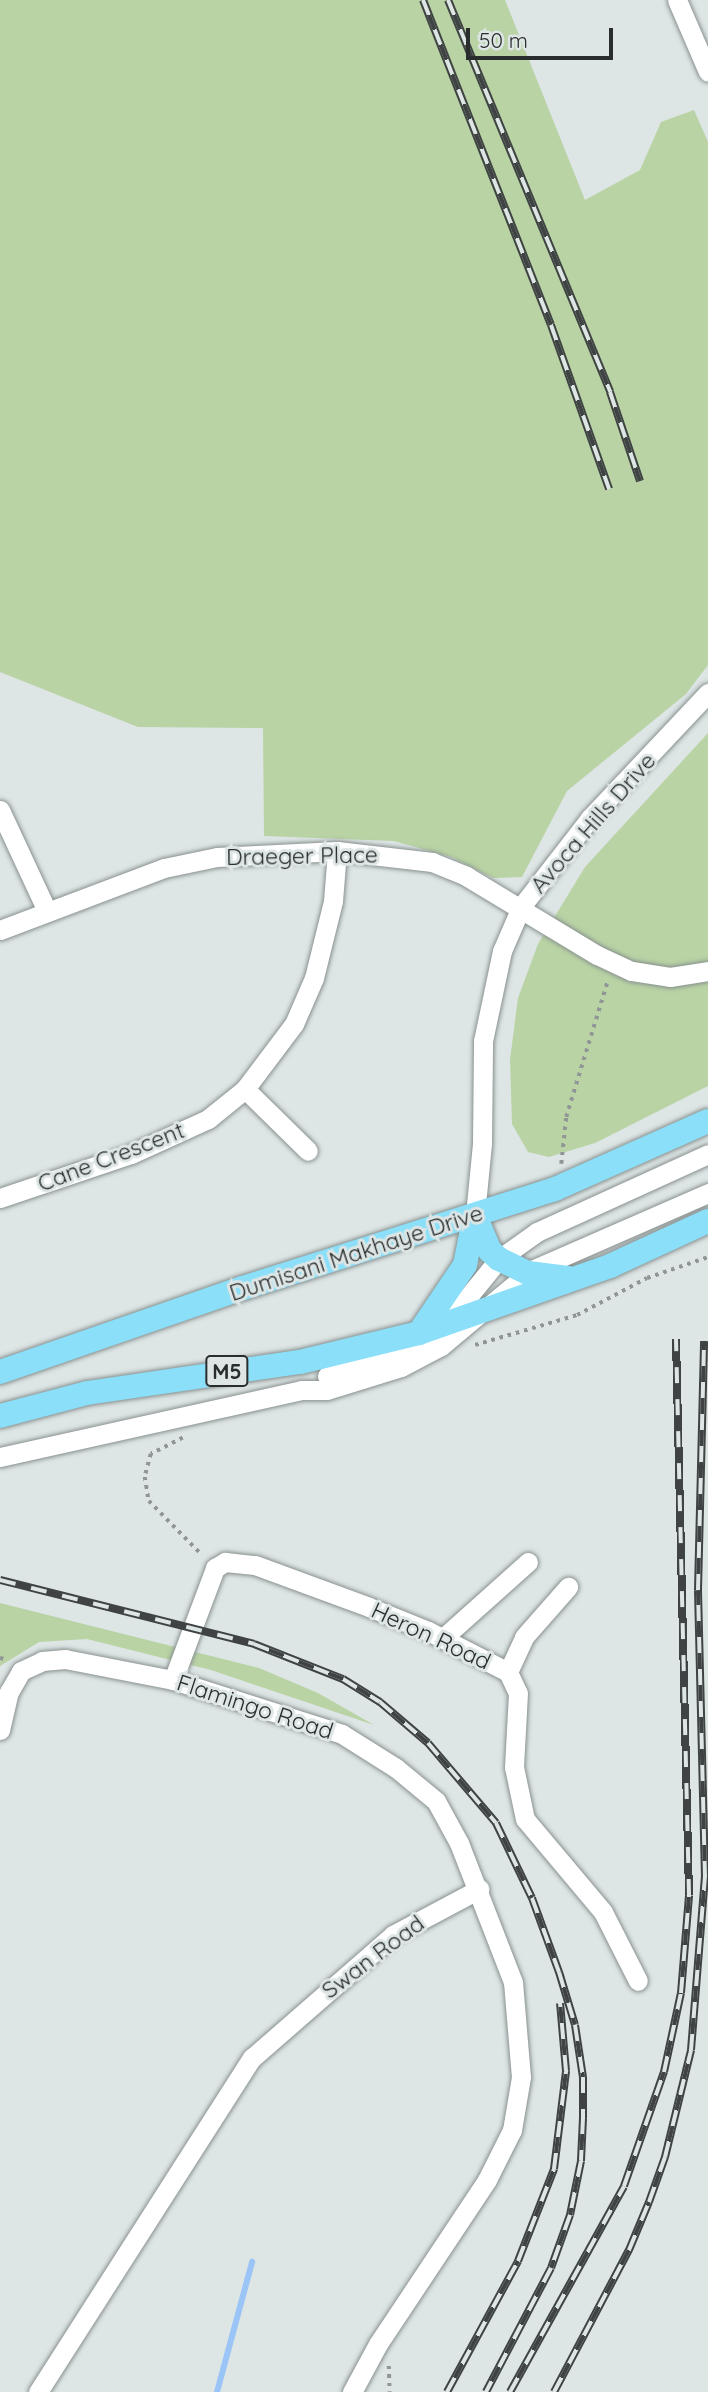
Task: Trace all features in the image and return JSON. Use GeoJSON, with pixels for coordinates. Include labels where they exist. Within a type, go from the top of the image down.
{"type":"FeatureCollection","features":[{"type":"Feature","properties":{"kind":"main road","name":"Dumisani Makhaye Drive"},"geometry":{"type":"LineString","coordinates":[[0,1372],[243,1288],[475,1215],[597,1173],[708,1121]]}},
{"type":"Feature","properties":{"kind":"main road"},"geometry":{"type":"LineString","coordinates":[[475,1215],[490,1251],[499,1259],[528,1273],[576,1278]]}},
{"type":"Feature","properties":{"kind":"main road"},"geometry":{"type":"LineString","coordinates":[[430,1330],[465,1265],[475,1215]]}},
{"type":"Feature","properties":{"kind":"main road","name":"M5"},"geometry":{"type":"LineString","coordinates":[[0,1416],[88,1393],[300,1363],[430,1330],[576,1278],[708,1221]]}},
{"type":"Feature","properties":{"kind":"street"},"geometry":{"type":"LineString","coordinates":[[677,0],[708,72]]}},
{"type":"Feature","properties":{"kind":"street","name":"Avoca Hills Drive"},"geometry":{"type":"LineString","coordinates":[[475,1215],[482,1143],[483,1041],[502,951],[521,907],[590,818],[708,693]]}},
{"type":"Feature","properties":{"kind":"street"},"geometry":{"type":"LineString","coordinates":[[0,810],[46,909]]}},
{"type":"Feature","properties":{"kind":"street","name":"Draeger Place"},"geometry":{"type":"LineString","coordinates":[[0,930],[46,909],[164,869],[217,857],[337,851],[432,862],[521,907],[613,965],[650,976],[708,971]]}},
{"type":"Feature","properties":{"kind":"street","name":"Cane Crescent"},"geometry":{"type":"LineString","coordinates":[[0,1198],[131,1154],[208,1119],[245,1089],[294,1024],[314,978],[333,901],[337,851]]}},
{"type":"Feature","properties":{"kind":"street"},"geometry":{"type":"LineString","coordinates":[[245,1089],[308,1151]]}},
{"type":"Feature","properties":{"kind":"street"},"geometry":{"type":"LineString","coordinates":[[302,1390],[322,1378],[412,1347],[499,1259],[537,1232],[708,1154]]}},
{"type":"Feature","properties":{"kind":"street"},"geometry":{"type":"LineString","coordinates":[[0,1457],[302,1390],[327,1390],[401,1367],[432,1352],[528,1273],[708,1193]]}},
{"type":"Feature","properties":{"kind":"street","name":"Heron Road"},"geometry":{"type":"LineString","coordinates":[[173,1680],[215,1568],[225,1562],[255,1565],[443,1638],[508,1672],[518,1693],[514,1767],[525,1819],[603,1912],[638,1981]]}},
{"type":"Feature","properties":{"kind":"street"},"geometry":{"type":"LineString","coordinates":[[443,1638],[528,1562]]}},
{"type":"Feature","properties":{"kind":"street"},"geometry":{"type":"LineString","coordinates":[[508,1672],[524,1637],[568,1587]]}},
{"type":"Feature","properties":{"kind":"street","name":"Flamingo Road"},"geometry":{"type":"LineString","coordinates":[[0,1730],[9,1692],[21,1671],[42,1661],[65,1659],[173,1680],[342,1734],[396,1768],[436,1801],[479,1889]]}},
{"type":"Feature","properties":{"kind":"street"},"geometry":{"type":"LineString","coordinates":[[352,2392],[378,2344],[487,2180],[512,2130],[521,2077],[520,2025],[513,1982],[479,1889]]}},
{"type":"Feature","properties":{"kind":"street","name":"Swan Road"},"geometry":{"type":"LineString","coordinates":[[38,2392],[252,2058],[393,1935],[479,1889]]}},
{"type":"Feature","properties":{"kind":"path"},"geometry":{"type":"LineString","coordinates":[[561,1166],[559,1152],[566,1117],[613,965]]}},
{"type":"Feature","properties":{"kind":"green space"},"geometry":{"type":"Polygon","coordinates":[[[0,0],[505,0],[585,200],[640,170],[661,122],[694,110],[708,142],[708,665],[686,694],[567,791],[522,877],[493,878],[451,857],[394,841],[264,836],[263,728],[138,727],[0,672],[0,0]]]}},
{"type":"Feature","properties":{"kind":"green space"},"geometry":{"type":"Polygon","coordinates":[[[708,733],[708,1086],[595,1143],[549,1157],[528,1152],[512,1124],[510,1060],[518,998],[538,944],[585,867],[708,733]]]}},
{"type":"Feature","properties":{"kind":"green space"},"geometry":{"type":"Polygon","coordinates":[[[0,1603],[259,1668],[318,1693],[374,1725],[211,1670],[87,1639],[39,1642],[0,1666],[0,1603]]]}},
{"type":"Feature","properties":{"kind":"waterway"},"geometry":{"type":"LineString","coordinates":[[217,2392],[252,2262]]}},
{"type":"Feature","properties":{"kind":"railway"},"geometry":{"type":"LineString","coordinates":[[423,0],[551,325],[609,489]]}},
{"type":"Feature","properties":{"kind":"railway"},"geometry":{"type":"LineString","coordinates":[[448,0],[610,392],[640,481]]}},
{"type":"Feature","properties":{"kind":"railway"},"geometry":{"type":"LineString","coordinates":[[510,2392],[624,2186],[664,2072],[681,1993],[689,1895],[676,1339]]}},
{"type":"Feature","properties":{"kind":"railway"},"geometry":{"type":"LineString","coordinates":[[554,2392],[629,2250],[649,2202],[665,2157],[691,2050],[705,1877],[698,1590],[704,1341]]}},
{"type":"Feature","properties":{"kind":"railway"},"geometry":{"type":"LineString","coordinates":[[0,1580],[254,1644],[343,1679],[380,1702],[428,1743],[496,1823],[532,1898],[575,2025],[583,2077],[583,2118],[581,2161],[570,2215],[551,2268],[486,2392]]}},
{"type":"Feature","properties":{"kind":"railway"},"geometry":{"type":"LineString","coordinates":[[447,2392],[518,2261],[554,2169],[566,2071],[560,2003]]}}]}
